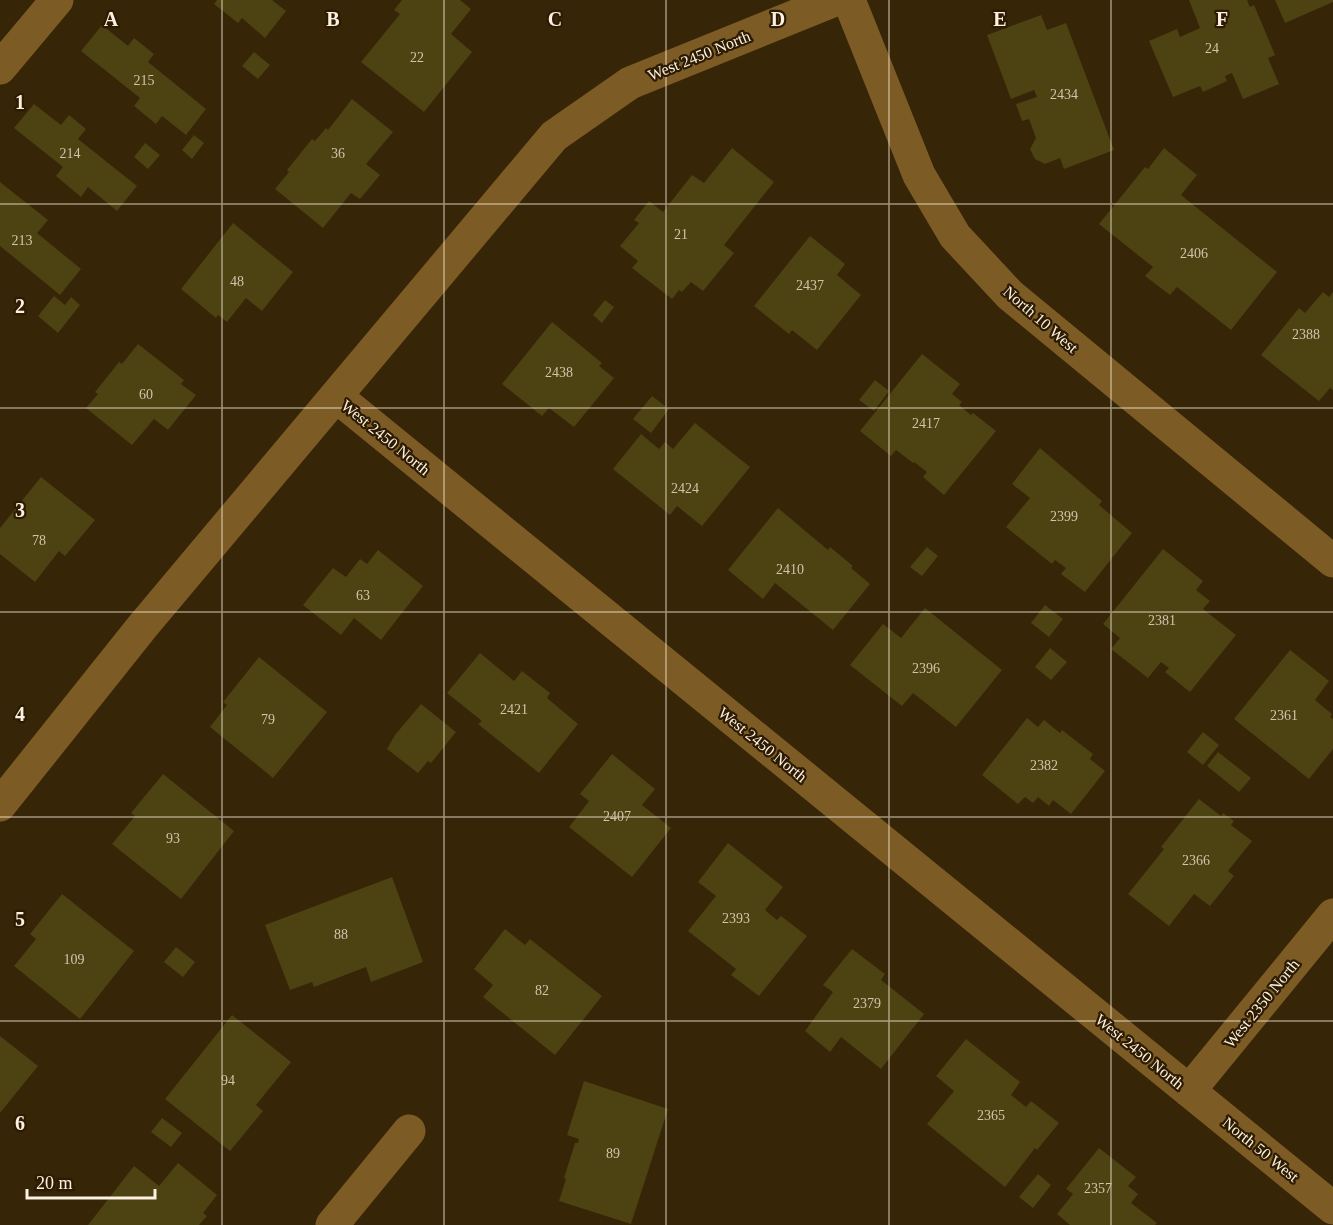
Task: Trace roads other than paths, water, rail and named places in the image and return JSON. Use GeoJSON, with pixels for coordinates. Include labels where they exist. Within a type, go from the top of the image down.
{"type":"FeatureCollection","features":[{"type":"Feature","properties":{"kind":"street"},"geometry":{"type":"LineString","coordinates":[[0,68],[57,0]]}},
{"type":"Feature","properties":{"kind":"street","name":"West 2450 North"},"geometry":{"type":"LineString","coordinates":[[0,805],[142,627],[554,136],[630,82],[835,0]]}},
{"type":"Feature","properties":{"kind":"street","name":"North 10 West"},"geometry":{"type":"LineString","coordinates":[[849,0],[919,175],[955,236],[1010,295],[1333,561]]}},
{"type":"Feature","properties":{"kind":"street","name":"West 2450 North"},"geometry":{"type":"LineString","coordinates":[[337,397],[1189,1091]]}},
{"type":"Feature","properties":{"kind":"street","name":"West 2350 North"},"geometry":{"type":"LineString","coordinates":[[1189,1091],[1333,915]]}},
{"type":"Feature","properties":{"kind":"street","name":"North 50 West"},"geometry":{"type":"LineString","coordinates":[[1189,1091],[1333,1208]]}},
{"type":"Feature","properties":{"kind":"street"},"geometry":{"type":"LineString","coordinates":[[332,1225],[409,1131]]}}]}
